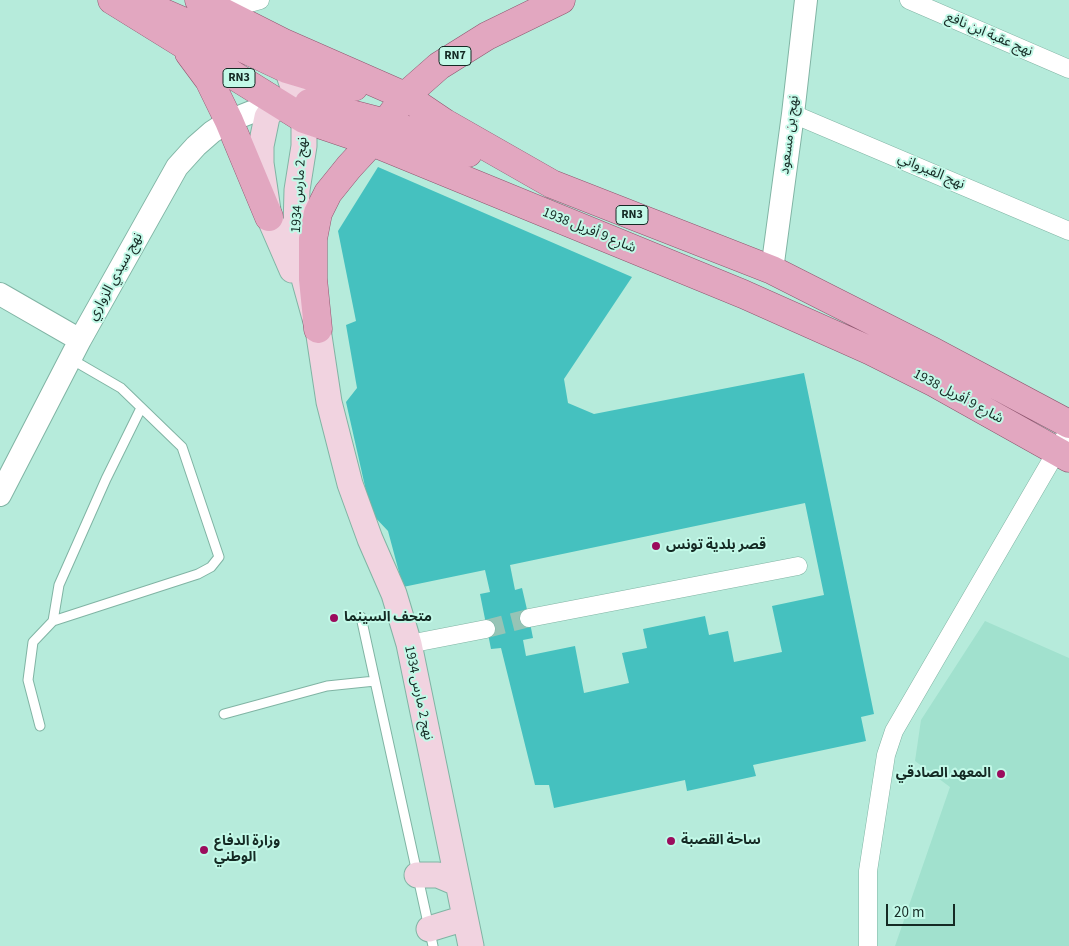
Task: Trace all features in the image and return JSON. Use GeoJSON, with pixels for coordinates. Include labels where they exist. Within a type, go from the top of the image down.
{"type":"FeatureCollection","features":[{"type":"Feature","properties":{"kind":"main road","name":"شارع 9 أفريل 1938"},"geometry":{"type":"LineString","coordinates":[[112,0],[180,42],[293,107],[379,133],[706,280],[743,294],[871,351],[1065,446]]}},
{"type":"Feature","properties":{"kind":"main road"},"geometry":{"type":"LineString","coordinates":[[133,0],[215,35],[287,70],[334,84],[405,96]]}},
{"type":"Feature","properties":{"kind":"main road","name":"RN7"},"geometry":{"type":"LineString","coordinates":[[379,133],[405,96],[439,66],[479,41],[561,0]]}},
{"type":"Feature","properties":{"kind":"main road","name":"شارع 9 أفريل 1938"},"geometry":{"type":"LineString","coordinates":[[210,5],[282,42],[405,96],[445,123],[552,184],[772,270],[932,351],[1069,424]]}},
{"type":"Feature","properties":{"kind":"main road"},"geometry":{"type":"LineString","coordinates":[[180,42],[209,80],[229,121],[269,217]]}},
{"type":"Feature","properties":{"kind":"main road","name":"نهج 2 مارس 1934"},"geometry":{"type":"LineString","coordinates":[[282,42],[293,107],[304,146],[297,190],[296,228],[298,250],[318,329],[329,402],[350,484],[370,539],[394,594],[409,644],[471,946]]}},
{"type":"Feature","properties":{"kind":"main road","name":"نهج 2 مارس 1934"},"geometry":{"type":"LineString","coordinates":[[293,107],[267,117],[260,146],[261,162],[269,217],[318,329]]}},
{"type":"Feature","properties":{"kind":"main road"},"geometry":{"type":"LineString","coordinates":[[318,329],[313,279],[312,239],[314,224],[328,194],[349,166],[379,133],[431,138],[552,184]]}},
{"type":"Feature","properties":{"kind":"main road"},"geometry":{"type":"LineString","coordinates":[[706,280],[717,248]]}},
{"type":"Feature","properties":{"kind":"main road"},"geometry":{"type":"LineString","coordinates":[[417,874],[438,875],[457,883]]}},
{"type":"Feature","properties":{"kind":"main road"},"geometry":{"type":"LineString","coordinates":[[431,937],[465,918]]}},
{"type":"Feature","properties":{"kind":"street"},"geometry":{"type":"LineString","coordinates":[[210,5],[260,0]]}},
{"type":"Feature","properties":{"kind":"street","name":"نهج بن مسعود"},"geometry":{"type":"LineString","coordinates":[[772,270],[806,0]]}},
{"type":"Feature","properties":{"kind":"street","name":"نهج عقبة ابن نافع"},"geometry":{"type":"LineString","coordinates":[[909,0],[1069,69]]}},
{"type":"Feature","properties":{"kind":"street","name":"نهج سيدي الزواري"},"geometry":{"type":"LineString","coordinates":[[0,495],[76,350],[178,167],[196,146],[229,121],[293,107]]}},
{"type":"Feature","properties":{"kind":"street","name":"نهج القيرواني"},"geometry":{"type":"LineString","coordinates":[[793,114],[1069,231]]}},
{"type":"Feature","properties":{"kind":"street"},"geometry":{"type":"LineString","coordinates":[[0,294],[76,350]]}},
{"type":"Feature","properties":{"kind":"street"},"geometry":{"type":"LineString","coordinates":[[868,946],[868,871],[886,755],[894,731],[1065,446]]}},
{"type":"Feature","properties":{"kind":"street"},"geometry":{"type":"LineString","coordinates":[[529,618],[798,566]]}},
{"type":"Feature","properties":{"kind":"street"},"geometry":{"type":"LineString","coordinates":[[409,644],[486,629]]}},
{"type":"Feature","properties":{"kind":"lane"},"geometry":{"type":"LineString","coordinates":[[40,726],[28,680],[33,642],[53,621],[198,574],[211,567],[219,557],[182,448],[121,388],[76,350]]}},
{"type":"Feature","properties":{"kind":"lane"},"geometry":{"type":"LineString","coordinates":[[53,621],[59,586],[106,479],[141,408]]}},
{"type":"Feature","properties":{"kind":"lane"},"geometry":{"type":"LineString","coordinates":[[361,617],[431,937]]}},
{"type":"Feature","properties":{"kind":"lane"},"geometry":{"type":"LineString","coordinates":[[224,714],[327,686],[375,681]]}},
{"type":"Feature","properties":{"kind":"shaded area","name":"المعهد الصادقي"},"geometry":{"type":"Polygon","coordinates":[[[985,621],[1069,658],[1069,946],[895,946],[950,787],[915,761],[921,720],[985,621]]]}},
{"type":"Feature","properties":{"kind":"building"},"geometry":{"type":"Polygon","coordinates":[[[378,167],[632,277],[564,379],[568,403],[594,414],[804,373],[874,714],[861,717],[866,741],[753,765],[756,776],[687,791],[685,780],[554,808],[549,785],[535,785],[501,648],[491,649],[480,594],[490,592],[485,570],[403,587],[388,531],[371,513],[346,402],[357,388],[346,325],[356,321],[338,231],[378,167]],[[805,503],[510,565],[515,590],[522,588],[533,638],[523,640],[526,656],[575,646],[584,693],[629,683],[622,653],[647,648],[643,629],[705,616],[709,635],[728,631],[734,662],[782,652],[772,606],[824,595],[805,503]]]}},
{"type":"Feature","properties":{"kind":"tunnel"},"geometry":{"type":"LineString","coordinates":[[486,629],[529,618]]}},
{"type":"Feature","properties":{"kind":"place","name":"قصر بلدية تونس"},"geometry":{"type":"Point","coordinates":[656,546]}},
{"type":"Feature","properties":{"kind":"place","name":"متحف السينما"},"geometry":{"type":"Point","coordinates":[334,618]}},
{"type":"Feature","properties":{"kind":"place","name":"المعهد الصادقي"},"geometry":{"type":"Point","coordinates":[1001,774]}},
{"type":"Feature","properties":{"kind":"place","name":"ساحة القصبة"},"geometry":{"type":"Point","coordinates":[671,841]}},
{"type":"Feature","properties":{"kind":"place","name":"وزارة الدفاع الوطني"},"geometry":{"type":"Point","coordinates":[204,850]}}]}
